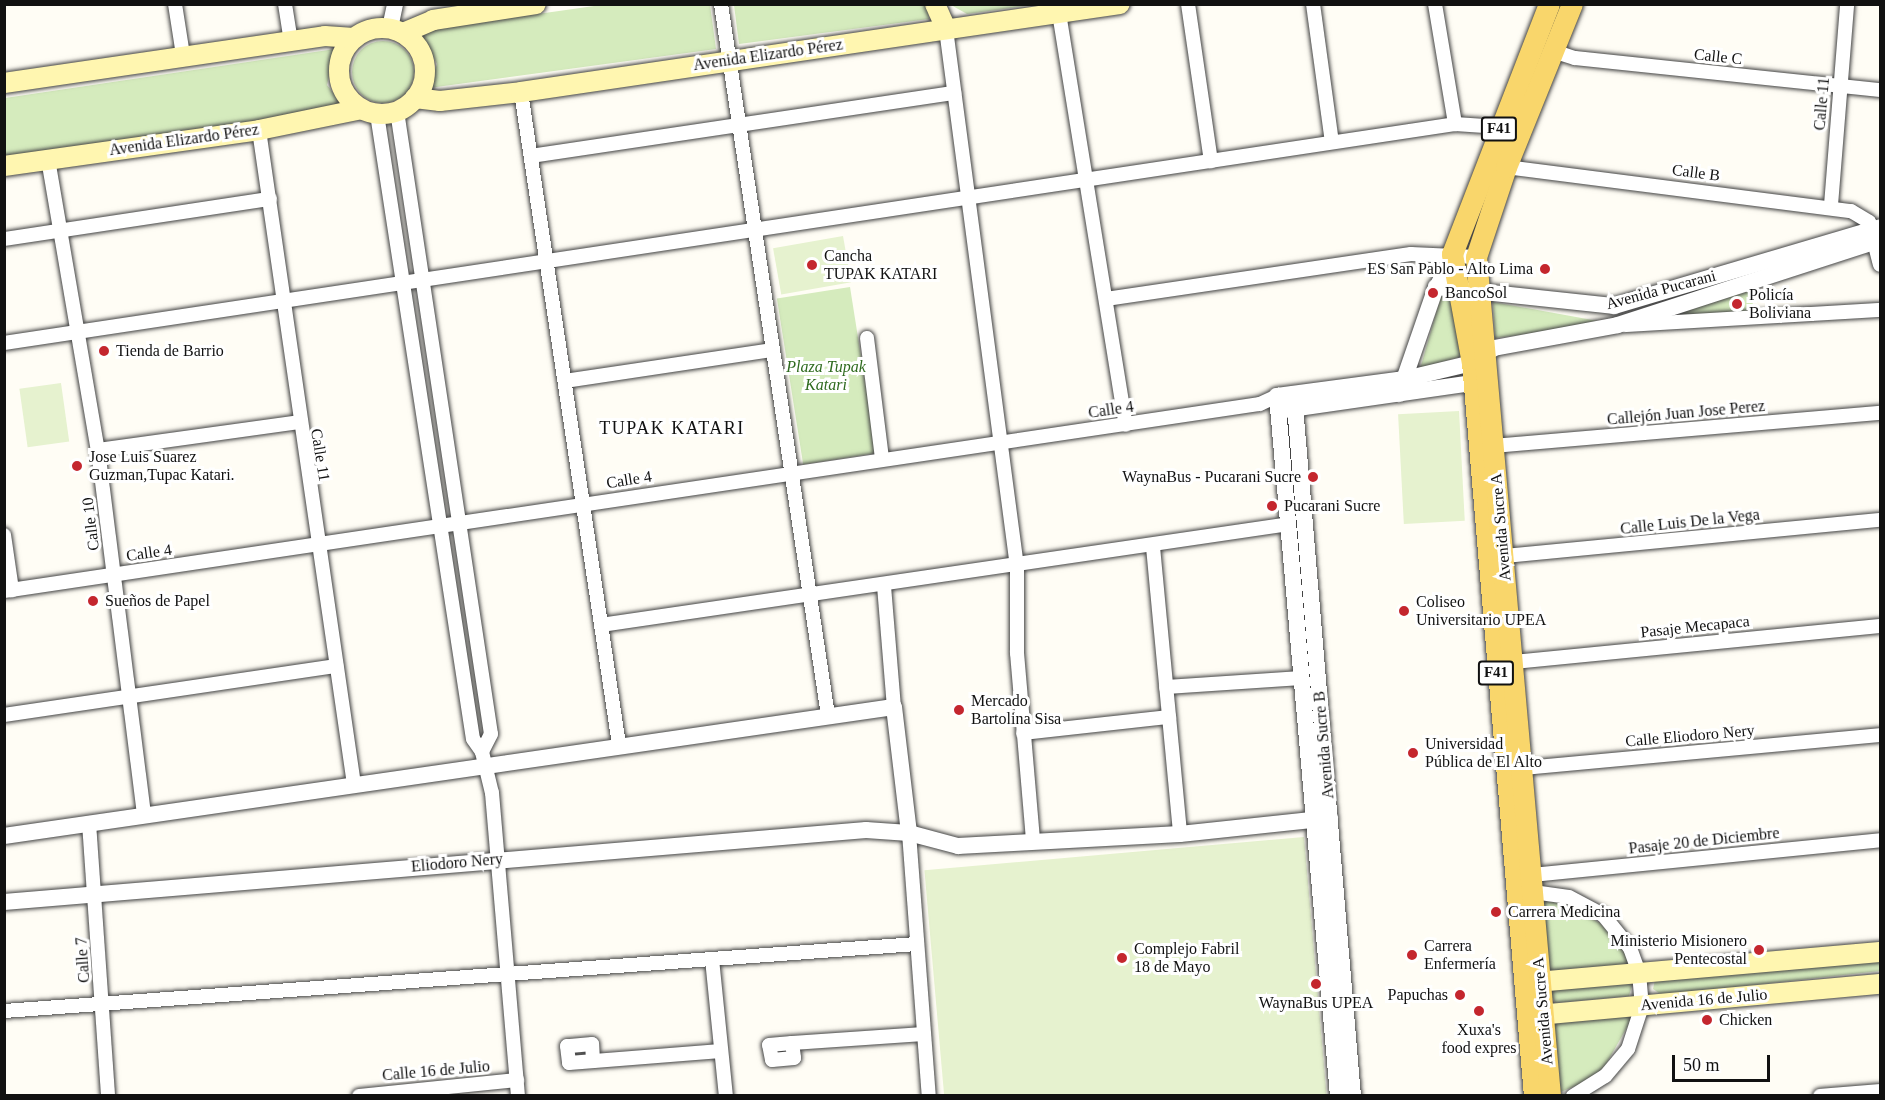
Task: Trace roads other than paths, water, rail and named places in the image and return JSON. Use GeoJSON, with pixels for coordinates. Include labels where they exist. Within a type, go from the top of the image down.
{"type":"FeatureCollection","features":[{"type":"Feature","properties":{"kind":"main road"},"geometry":{"type":"LineString","coordinates":[[4,83],[291,40],[354,38],[397,31],[433,20],[536,4]]}},
{"type":"Feature","properties":{"kind":"main road"},"geometry":{"type":"LineString","coordinates":[[935,4],[946,29]]}},
{"type":"Feature","properties":{"kind":"main road","name":"Avenida Elizardo Pérez"},"geometry":{"type":"LineString","coordinates":[[415,98],[440,101],[521,92],[946,29],[1060,9],[1120,4]]}},
{"type":"Feature","properties":{"kind":"main road","name":"F41"},"geometry":{"type":"LineString","coordinates":[[1470,287],[1452,254],[1550,4]]}},
{"type":"Feature","properties":{"kind":"main road","name":"F41"},"geometry":{"type":"LineString","coordinates":[[1480,370],[1470,287],[1476,257],[1506,167],[1572,4]]}},
{"type":"Feature","properties":{"kind":"main road"},"geometry":{"type":"LineString","coordinates":[[354,38],[343,51],[339,75],[344,91],[369,111],[397,111],[415,98],[425,67],[420,51],[397,31]]}},
{"type":"Feature","properties":{"kind":"main road","name":"Avenida Elizardo Pérez"},"geometry":{"type":"LineString","coordinates":[[4,166],[259,130],[369,111]]}},
{"type":"Feature","properties":{"kind":"main road","name":"Avenida Sucre A"},"geometry":{"type":"LineString","coordinates":[[1480,370],[1494,446],[1513,662],[1513,769],[1532,883],[1532,982]]}},
{"type":"Feature","properties":{"kind":"main road","name":"Avenida Sucre A"},"geometry":{"type":"LineString","coordinates":[[1480,370],[1535,1015],[1550,1095]]}},
{"type":"Feature","properties":{"kind":"main road","name":"Avenida 16 de Julio"},"geometry":{"type":"LineString","coordinates":[[1532,982],[1881,952]]}},
{"type":"Feature","properties":{"kind":"main road","name":"Avenida 16 de Julio"},"geometry":{"type":"LineString","coordinates":[[1535,1015],[1881,984]]}},
{"type":"Feature","properties":{"kind":"main road","name":"Avenida Sucre A"},"geometry":{"type":"LineString","coordinates":[[1534,1095],[1535,1015]]}},
{"type":"Feature","properties":{"kind":"street"},"geometry":{"type":"LineString","coordinates":[[175,4],[183,55]]}},
{"type":"Feature","properties":{"kind":"street"},"geometry":{"type":"LineString","coordinates":[[285,4],[291,40]]}},
{"type":"Feature","properties":{"kind":"street"},"geometry":{"type":"LineString","coordinates":[[395,4],[397,31]]}},
{"type":"Feature","properties":{"kind":"street"},"geometry":{"type":"LineString","coordinates":[[721,4],[828,716]]}},
{"type":"Feature","properties":{"kind":"street"},"geometry":{"type":"LineString","coordinates":[[1188,4],[1211,160]]}},
{"type":"Feature","properties":{"kind":"street"},"geometry":{"type":"LineString","coordinates":[[1313,4],[1332,142]]}},
{"type":"Feature","properties":{"kind":"street"},"geometry":{"type":"LineString","coordinates":[[1435,4],[1455,124]]}},
{"type":"Feature","properties":{"kind":"street","name":"Calle 11"},"geometry":{"type":"LineString","coordinates":[[1831,205],[1847,4]]}},
{"type":"Feature","properties":{"kind":"street"},"geometry":{"type":"LineString","coordinates":[[1060,9],[1126,425]]}},
{"type":"Feature","properties":{"kind":"street"},"geometry":{"type":"LineString","coordinates":[[946,29],[1017,567],[1023,733],[1033,841]]}},
{"type":"Feature","properties":{"kind":"street","name":"Calle C"},"geometry":{"type":"LineString","coordinates":[[1553,51],[1575,58],[1881,90]]}},
{"type":"Feature","properties":{"kind":"street"},"geometry":{"type":"LineString","coordinates":[[521,92],[619,745]]}},
{"type":"Feature","properties":{"kind":"street"},"geometry":{"type":"LineString","coordinates":[[531,156],[739,123],[954,93]]}},
{"type":"Feature","properties":{"kind":"street"},"geometry":{"type":"LineString","coordinates":[[369,111],[403,282],[473,739],[484,758],[498,859],[518,1095]]}},
{"type":"Feature","properties":{"kind":"street"},"geometry":{"type":"LineString","coordinates":[[397,111],[425,279],[491,734],[484,758]]}},
{"type":"Feature","properties":{"kind":"street"},"geometry":{"type":"LineString","coordinates":[[4,343],[1455,124],[1500,127]]}},
{"type":"Feature","properties":{"kind":"street","name":"Calle 11"},"geometry":{"type":"LineString","coordinates":[[259,130],[285,301],[299,422],[354,784]]}},
{"type":"Feature","properties":{"kind":"street","name":"Calle 10"},"geometry":{"type":"LineString","coordinates":[[48,159],[98,450],[127,697],[144,815]]}},
{"type":"Feature","properties":{"kind":"street","name":"Calle B"},"geometry":{"type":"LineString","coordinates":[[1506,167],[1831,205],[1863,216],[1877,235]]}},
{"type":"Feature","properties":{"kind":"street"},"geometry":{"type":"LineString","coordinates":[[4,239],[270,199]]}},
{"type":"Feature","properties":{"kind":"street"},"geometry":{"type":"LineString","coordinates":[[1877,235],[1881,265]]}},
{"type":"Feature","properties":{"kind":"street","name":"Avenida Pucarani"},"geometry":{"type":"LineString","coordinates":[[1436,287],[1470,287],[1580,306],[1614,306],[1877,235]]}},
{"type":"Feature","properties":{"kind":"street","name":"Avenida Pucarani"},"geometry":{"type":"LineString","coordinates":[[1286,402],[1402,386],[1480,370],[1618,325],[1877,235]]}},
{"type":"Feature","properties":{"kind":"street"},"geometry":{"type":"LineString","coordinates":[[1106,299],[1411,254],[1452,254],[1476,257]]}},
{"type":"Feature","properties":{"kind":"street"},"geometry":{"type":"LineString","coordinates":[[1402,386],[1436,287],[1452,254]]}},
{"type":"Feature","properties":{"kind":"street"},"geometry":{"type":"LineString","coordinates":[[1614,306],[1618,325],[1881,310]]}},
{"type":"Feature","properties":{"kind":"street"},"geometry":{"type":"LineString","coordinates":[[867,339],[882,458]]}},
{"type":"Feature","properties":{"kind":"street"},"geometry":{"type":"LineString","coordinates":[[564,381],[773,350]]}},
{"type":"Feature","properties":{"kind":"street","name":"Calle 4"},"geometry":{"type":"LineString","coordinates":[[8,590],[882,458],[1286,402]]}},
{"type":"Feature","properties":{"kind":"street","name":"Avenida Sucre B"},"geometry":{"type":"LineString","coordinates":[[1286,402],[1289,524],[1302,678],[1323,819],[1338,1095]]}},
{"type":"Feature","properties":{"kind":"street","name":"Avenida Sucre B"},"geometry":{"type":"LineString","coordinates":[[1286,402],[1323,819],[1353,1095]]}},
{"type":"Feature","properties":{"kind":"street","name":"Callejón Juan Jose Perez"},"geometry":{"type":"LineString","coordinates":[[1494,446],[1881,413]]}},
{"type":"Feature","properties":{"kind":"street"},"geometry":{"type":"LineString","coordinates":[[98,450],[299,422]]}},
{"type":"Feature","properties":{"kind":"street","name":"Calle Luis De la Vega"},"geometry":{"type":"LineString","coordinates":[[1504,556],[1881,520]]}},
{"type":"Feature","properties":{"kind":"street"},"geometry":{"type":"LineString","coordinates":[[601,625],[1153,548],[1289,524]]}},
{"type":"Feature","properties":{"kind":"street"},"geometry":{"type":"LineString","coordinates":[[4,535],[8,590]]}},
{"type":"Feature","properties":{"kind":"street"},"geometry":{"type":"LineString","coordinates":[[1153,548],[1180,834]]}},
{"type":"Feature","properties":{"kind":"street"},"geometry":{"type":"LineString","coordinates":[[884,586],[894,707],[909,833],[929,1095]]}},
{"type":"Feature","properties":{"kind":"street","name":"Pasaje Mecapaca"},"geometry":{"type":"LineString","coordinates":[[1513,662],[1881,626]]}},
{"type":"Feature","properties":{"kind":"street"},"geometry":{"type":"LineString","coordinates":[[4,715],[336,666]]}},
{"type":"Feature","properties":{"kind":"street"},"geometry":{"type":"LineString","coordinates":[[1166,687],[1302,678]]}},
{"type":"Feature","properties":{"kind":"street"},"geometry":{"type":"LineString","coordinates":[[4,836],[354,784],[484,758],[619,745],[894,707]]}},
{"type":"Feature","properties":{"kind":"street"},"geometry":{"type":"LineString","coordinates":[[1023,733],[1169,717]]}},
{"type":"Feature","properties":{"kind":"street","name":"Calle Eliodoro Nery"},"geometry":{"type":"LineString","coordinates":[[1513,769],[1881,735]]}},
{"type":"Feature","properties":{"kind":"street","name":"Eliodoro Nery"},"geometry":{"type":"LineString","coordinates":[[4,902],[866,830],[909,833],[958,846],[1180,834],[1323,819]]}},
{"type":"Feature","properties":{"kind":"street","name":"Calle 7"},"geometry":{"type":"LineString","coordinates":[[89,823],[108,1095]]}},
{"type":"Feature","properties":{"kind":"street","name":"Pasaje 20 de Diciembre"},"geometry":{"type":"LineString","coordinates":[[1532,883],[1557,872],[1881,840]]}},
{"type":"Feature","properties":{"kind":"street"},"geometry":{"type":"LineString","coordinates":[[1556,894],[1557,872]]}},
{"type":"Feature","properties":{"kind":"street"},"geometry":{"type":"LineString","coordinates":[[1532,883],[1581,902],[1609,921],[1630,948],[1639,973],[1642,1006],[1621,1059],[1600,1080],[1573,1095]]}},
{"type":"Feature","properties":{"kind":"street"},"geometry":{"type":"LineString","coordinates":[[4,1011],[917,944]]}},
{"type":"Feature","properties":{"kind":"street"},"geometry":{"type":"LineString","coordinates":[[712,959],[726,1095]]}},
{"type":"Feature","properties":{"kind":"street"},"geometry":{"type":"LineString","coordinates":[[792,1043],[924,1035]]}},
{"type":"Feature","properties":{"kind":"street"},"geometry":{"type":"LineString","coordinates":[[593,1061],[722,1050]]}},
{"type":"Feature","properties":{"kind":"street","name":"Calle 16 de Julio"},"geometry":{"type":"LineString","coordinates":[[358,1095],[517,1080]]}},
{"type":"Feature","properties":{"kind":"street"},"geometry":{"type":"LineString","coordinates":[[1820,1095],[1881,1091]]}},
{"type":"Feature","properties":{"kind":"place","name":"Cancha TUPAK KATARI"},"geometry":{"type":"Point","coordinates":[812,265]}},
{"type":"Feature","properties":{"kind":"place","name":"ES San Pablo - Alto Lima"},"geometry":{"type":"Point","coordinates":[1545,269]}},
{"type":"Feature","properties":{"kind":"place","name":"BancoSol"},"geometry":{"type":"Point","coordinates":[1433,293]}},
{"type":"Feature","properties":{"kind":"place","name":"Policía Boliviana"},"geometry":{"type":"Point","coordinates":[1737,304]}},
{"type":"Feature","properties":{"kind":"place","name":"Tienda de Barrio"},"geometry":{"type":"Point","coordinates":[104,351]}},
{"type":"Feature","properties":{"kind":"place","name":"Jose Luis Suarez Guzman,Tupac Katari."},"geometry":{"type":"Point","coordinates":[77,466]}},
{"type":"Feature","properties":{"kind":"place","name":"WaynaBus - Pucarani Sucre"},"geometry":{"type":"Point","coordinates":[1313,477]}},
{"type":"Feature","properties":{"kind":"place","name":"Pucarani Sucre"},"geometry":{"type":"Point","coordinates":[1272,506]}},
{"type":"Feature","properties":{"kind":"place","name":"Sueños de Papel"},"geometry":{"type":"Point","coordinates":[93,601]}},
{"type":"Feature","properties":{"kind":"place","name":"Coliseo Universitario UPEA"},"geometry":{"type":"Point","coordinates":[1404,611]}},
{"type":"Feature","properties":{"kind":"place","name":"Mercado Bartolina Sisa"},"geometry":{"type":"Point","coordinates":[959,710]}},
{"type":"Feature","properties":{"kind":"place","name":"Universidad Pública de El Alto"},"geometry":{"type":"Point","coordinates":[1413,753]}},
{"type":"Feature","properties":{"kind":"place","name":"Carrera Medicina"},"geometry":{"type":"Point","coordinates":[1496,912]}},
{"type":"Feature","properties":{"kind":"place","name":"Ministerio Misionero Pentecostal"},"geometry":{"type":"Point","coordinates":[1759,950]}},
{"type":"Feature","properties":{"kind":"place","name":"Carrera Enfermería"},"geometry":{"type":"Point","coordinates":[1412,955]}},
{"type":"Feature","properties":{"kind":"place","name":"Complejo Fabril 18 de Mayo"},"geometry":{"type":"Point","coordinates":[1122,958]}},
{"type":"Feature","properties":{"kind":"place","name":"WaynaBus UPEA"},"geometry":{"type":"Point","coordinates":[1316,984]}},
{"type":"Feature","properties":{"kind":"place","name":"Papuchas"},"geometry":{"type":"Point","coordinates":[1460,995]}},
{"type":"Feature","properties":{"kind":"place","name":"Xuxa's food expres"},"geometry":{"type":"Point","coordinates":[1479,1011]}},
{"type":"Feature","properties":{"kind":"place","name":"Chicken"},"geometry":{"type":"Point","coordinates":[1707,1020]}},
{"type":"Feature","properties":{"kind":"district","name":"TUPAK KATARI"},"geometry":{"type":"Point","coordinates":[672,428]}},
{"type":"Feature","properties":{"kind":"park label","name":"Plaza Tupak Katari"},"geometry":{"type":"Point","coordinates":[826,376]}}]}
